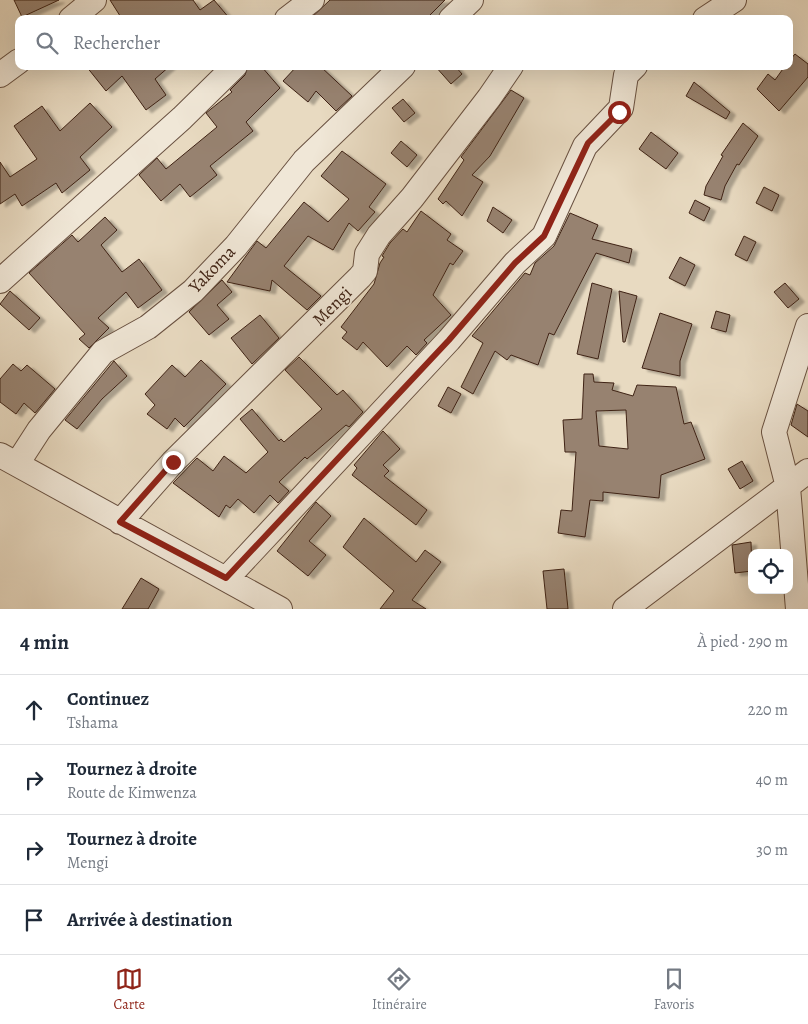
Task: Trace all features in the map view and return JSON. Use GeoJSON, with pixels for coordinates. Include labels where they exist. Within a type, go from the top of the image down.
{"type":"FeatureCollection","features":[{"type":"Feature","properties":{"kind":"street"},"geometry":{"type":"LineString","coordinates":[[76,15],[94,0]]}},
{"type":"Feature","properties":{"kind":"street"},"geometry":{"type":"LineString","coordinates":[[292,15],[312,0]]}},
{"type":"Feature","properties":{"kind":"street"},"geometry":{"type":"LineString","coordinates":[[455,15],[471,0]]}},
{"type":"Feature","properties":{"kind":"street"},"geometry":{"type":"LineString","coordinates":[[711,15],[734,0]]}},
{"type":"Feature","properties":{"kind":"street"},"geometry":{"type":"LineString","coordinates":[[0,75],[15,65]]}},
{"type":"Feature","properties":{"kind":"street"},"geometry":{"type":"LineString","coordinates":[[0,281],[182,118],[231,70]]}},
{"type":"Feature","properties":{"kind":"street","name":"Yakoma"},"geometry":{"type":"LineString","coordinates":[[9,459],[39,430],[103,352],[148,327],[192,291],[236,246],[304,160],[399,70]]}},
{"type":"Feature","properties":{"kind":"street","name":"Mengi"},"geometry":{"type":"LineString","coordinates":[[120,522],[173,462],[360,277],[365,270],[367,254],[379,235],[412,198],[508,70]]}},
{"type":"Feature","properties":{"kind":"street"},"geometry":{"type":"LineString","coordinates":[[226,578],[449,340],[515,263],[544,236],[588,143],[622,108],[626,74],[630,70]]}},
{"type":"Feature","properties":{"kind":"street"},"geometry":{"type":"LineString","coordinates":[[798,609],[788,487],[774,432],[808,326]]}},
{"type":"Feature","properties":{"kind":"street"},"geometry":{"type":"LineString","coordinates":[[9,459],[280,609]]}},
{"type":"Feature","properties":{"kind":"street"},"geometry":{"type":"LineString","coordinates":[[625,609],[808,471]]}},
{"type":"Feature","properties":{"kind":"building"},"geometry":{"type":"Polygon","coordinates":[[[14,0],[59,0],[26,15],[21,15],[14,0]]]}},
{"type":"Feature","properties":{"kind":"building"},"geometry":{"type":"Polygon","coordinates":[[[110,0],[193,0],[200,10],[214,0],[227,15],[119,15],[110,0]]]}},
{"type":"Feature","properties":{"kind":"building"},"geometry":{"type":"Polygon","coordinates":[[[330,0],[445,0],[430,15],[314,15],[330,0]]]}},
{"type":"Feature","properties":{"kind":"building"},"geometry":{"type":"Polygon","coordinates":[[[795,54],[808,64],[808,77],[779,111],[757,89],[768,74],[775,80],[782,70],[793,70],[793,56],[795,54]]]}},
{"type":"Feature","properties":{"kind":"building"},"geometry":{"type":"Polygon","coordinates":[[[89,70],[165,70],[155,79],[166,95],[146,110],[122,76],[106,91],[89,70]]]}},
{"type":"Feature","properties":{"kind":"building"},"geometry":{"type":"Polygon","coordinates":[[[247,70],[264,70],[280,88],[246,122],[253,131],[210,166],[217,175],[190,197],[180,184],[161,201],[139,175],[157,158],[166,169],[217,127],[206,113],[232,92],[230,90],[245,75],[247,70]]]}},
{"type":"Feature","properties":{"kind":"building"},"geometry":{"type":"Polygon","coordinates":[[[293,70],[324,70],[352,96],[336,111],[316,91],[308,102],[283,81],[293,70]]]}},
{"type":"Feature","properties":{"kind":"building"},"geometry":{"type":"Polygon","coordinates":[[[439,70],[458,70],[462,74],[451,84],[439,70]]]}},
{"type":"Feature","properties":{"kind":"building"},"geometry":{"type":"Polygon","coordinates":[[[694,82],[730,112],[726,119],[686,96],[694,82]]]}},
{"type":"Feature","properties":{"kind":"building"},"geometry":{"type":"Polygon","coordinates":[[[511,90],[524,98],[490,156],[472,175],[483,182],[462,216],[446,201],[443,204],[438,199],[464,160],[461,157],[511,90]]]}},
{"type":"Feature","properties":{"kind":"building"},"geometry":{"type":"Polygon","coordinates":[[[403,99],[415,113],[404,122],[392,108],[403,99]]]}},
{"type":"Feature","properties":{"kind":"building"},"geometry":{"type":"Polygon","coordinates":[[[90,103],[112,127],[80,157],[90,170],[62,193],[56,183],[22,206],[15,194],[0,204],[0,162],[10,177],[37,159],[14,126],[42,106],[60,131],[90,103]]]}},
{"type":"Feature","properties":{"kind":"building"},"geometry":{"type":"Polygon","coordinates":[[[743,123],[758,136],[739,165],[737,164],[725,186],[721,200],[704,195],[706,186],[723,156],[721,155],[743,123]]]}},
{"type":"Feature","properties":{"kind":"building"},"geometry":{"type":"Polygon","coordinates":[[[651,132],[678,153],[666,169],[639,149],[651,132]]]}},
{"type":"Feature","properties":{"kind":"building"},"geometry":{"type":"Polygon","coordinates":[[[401,141],[417,155],[407,167],[391,153],[401,141]]]}},
{"type":"Feature","properties":{"kind":"building"},"geometry":{"type":"Polygon","coordinates":[[[342,151],[386,184],[369,207],[375,212],[358,231],[349,223],[333,250],[308,236],[284,266],[321,296],[307,310],[272,280],[270,291],[227,282],[257,241],[266,248],[304,202],[328,222],[349,199],[321,176],[342,151]]]}},
{"type":"Feature","properties":{"kind":"building"},"geometry":{"type":"Polygon","coordinates":[[[764,187],[779,195],[772,211],[756,203],[764,187]]]}},
{"type":"Feature","properties":{"kind":"building"},"geometry":{"type":"Polygon","coordinates":[[[695,200],[710,208],[704,221],[689,213],[695,200]]]}},
{"type":"Feature","properties":{"kind":"building"},"geometry":{"type":"Polygon","coordinates":[[[493,207],[512,220],[503,233],[487,221],[493,207]]]}},
{"type":"Feature","properties":{"kind":"building"},"geometry":{"type":"Polygon","coordinates":[[[421,211],[451,234],[447,240],[463,251],[453,265],[450,263],[433,295],[451,315],[424,340],[427,343],[416,355],[407,346],[387,367],[363,342],[357,350],[342,338],[347,332],[341,327],[374,284],[380,263],[384,257],[382,256],[390,243],[403,229],[407,232],[421,211]]]}},
{"type":"Feature","properties":{"kind":"building"},"geometry":{"type":"Polygon","coordinates":[[[570,213],[598,225],[592,239],[632,249],[629,263],[596,253],[554,335],[549,333],[538,365],[511,355],[507,360],[495,351],[473,394],[461,387],[483,343],[472,336],[525,273],[530,275],[535,263],[554,246],[570,213]]]}},
{"type":"Feature","properties":{"kind":"building"},"geometry":{"type":"Polygon","coordinates":[[[105,217],[117,230],[101,245],[122,272],[139,259],[162,290],[138,308],[126,292],[98,318],[109,328],[89,348],[79,339],[85,334],[29,273],[72,235],[78,242],[105,217]]]}},
{"type":"Feature","properties":{"kind":"building"},"geometry":{"type":"Polygon","coordinates":[[[744,236],[756,242],[747,261],[735,255],[744,236]]]}},
{"type":"Feature","properties":{"kind":"building"},"geometry":{"type":"Polygon","coordinates":[[[680,257],[695,265],[685,286],[669,278],[680,257]]]}},
{"type":"Feature","properties":{"kind":"building"},"geometry":{"type":"Polygon","coordinates":[[[222,280],[232,292],[217,305],[229,319],[209,335],[189,312],[222,280]]]}},
{"type":"Feature","properties":{"kind":"building"},"geometry":{"type":"Polygon","coordinates":[[[592,283],[612,289],[598,359],[577,354],[592,283]]]}},
{"type":"Feature","properties":{"kind":"building"},"geometry":{"type":"Polygon","coordinates":[[[785,283],[799,299],[788,308],[774,292],[785,283]]]}},
{"type":"Feature","properties":{"kind":"building"},"geometry":{"type":"Polygon","coordinates":[[[10,291],[40,318],[29,330],[0,304],[10,291]]]}},
{"type":"Feature","properties":{"kind":"building"},"geometry":{"type":"Polygon","coordinates":[[[619,291],[637,296],[625,342],[623,342],[619,291]]]}},
{"type":"Feature","properties":{"kind":"building"},"geometry":{"type":"Polygon","coordinates":[[[716,311],[730,315],[726,332],[711,328],[716,311]]]}},
{"type":"Feature","properties":{"kind":"building"},"geometry":{"type":"Polygon","coordinates":[[[660,313],[692,324],[680,361],[680,376],[642,368],[660,313]]]}},
{"type":"Feature","properties":{"kind":"building"},"geometry":{"type":"Polygon","coordinates":[[[260,315],[279,338],[252,364],[231,338],[260,315]]]}},
{"type":"Feature","properties":{"kind":"building"},"geometry":{"type":"Polygon","coordinates":[[[299,357],[337,395],[343,390],[363,412],[349,427],[346,425],[307,459],[305,457],[279,482],[289,491],[278,503],[270,495],[254,513],[238,499],[230,508],[226,505],[219,517],[173,483],[197,458],[213,471],[224,456],[246,473],[268,452],[240,419],[252,409],[279,441],[281,439],[284,442],[322,409],[285,370],[299,357]]]}},
{"type":"Feature","properties":{"kind":"building"},"geometry":{"type":"Polygon","coordinates":[[[201,360],[226,384],[184,427],[175,418],[167,429],[147,414],[155,405],[145,394],[172,365],[185,377],[201,360]]]}},
{"type":"Feature","properties":{"kind":"building"},"geometry":{"type":"Polygon","coordinates":[[[114,361],[127,376],[102,399],[77,429],[65,420],[114,361]]]}},
{"type":"Feature","properties":{"kind":"building"},"geometry":{"type":"Polygon","coordinates":[[[13,364],[21,371],[27,365],[55,389],[35,413],[24,403],[16,414],[0,402],[0,379],[13,364]]]}},
{"type":"Feature","properties":{"kind":"building"},"geometry":{"type":"Polygon","coordinates":[[[584,374],[593,374],[594,382],[614,383],[612,390],[633,396],[637,385],[676,387],[684,424],[691,422],[705,459],[661,475],[659,498],[603,492],[603,501],[590,500],[585,537],[558,533],[561,510],[572,511],[576,452],[565,452],[563,420],[582,419],[584,374]],[[626,410],[596,411],[599,446],[628,449],[626,410]]]}},
{"type":"Feature","properties":{"kind":"building"},"geometry":{"type":"Polygon","coordinates":[[[448,387],[461,394],[451,413],[438,406],[448,387]]]}},
{"type":"Feature","properties":{"kind":"building"},"geometry":{"type":"Polygon","coordinates":[[[797,404],[808,411],[808,437],[791,425],[797,404]]]}},
{"type":"Feature","properties":{"kind":"building"},"geometry":{"type":"Polygon","coordinates":[[[383,431],[400,449],[383,465],[389,471],[384,476],[427,510],[416,525],[352,475],[357,468],[354,465],[383,431]]]}},
{"type":"Feature","properties":{"kind":"building"},"geometry":{"type":"Polygon","coordinates":[[[742,461],[753,481],[740,489],[728,469],[742,461]]]}},
{"type":"Feature","properties":{"kind":"building"},"geometry":{"type":"Polygon","coordinates":[[[316,502],[331,516],[309,541],[326,555],[308,576],[277,551],[316,502]]]}},
{"type":"Feature","properties":{"kind":"building"},"geometry":{"type":"Polygon","coordinates":[[[364,518],[416,562],[425,550],[441,562],[412,600],[426,609],[380,609],[394,591],[343,547],[364,518]]]}},
{"type":"Feature","properties":{"kind":"building"},"geometry":{"type":"Polygon","coordinates":[[[751,542],[751,549],[748,549],[748,571],[735,573],[732,545],[751,542]]]}},
{"type":"Feature","properties":{"kind":"building"},"geometry":{"type":"Polygon","coordinates":[[[564,569],[568,609],[547,609],[543,571],[564,569]]]}},
{"type":"Feature","properties":{"kind":"building"},"geometry":{"type":"Polygon","coordinates":[[[141,578],[159,589],[148,609],[122,609],[141,578]]]}},
{"type":"Feature","properties":{"kind":"route"},"geometry":{"type":"LineString","coordinates":[[173,462],[120,522],[226,578],[292,505],[449,340],[481,302],[493,291],[515,263],[544,236],[586,146],[619,112]]}}]}
